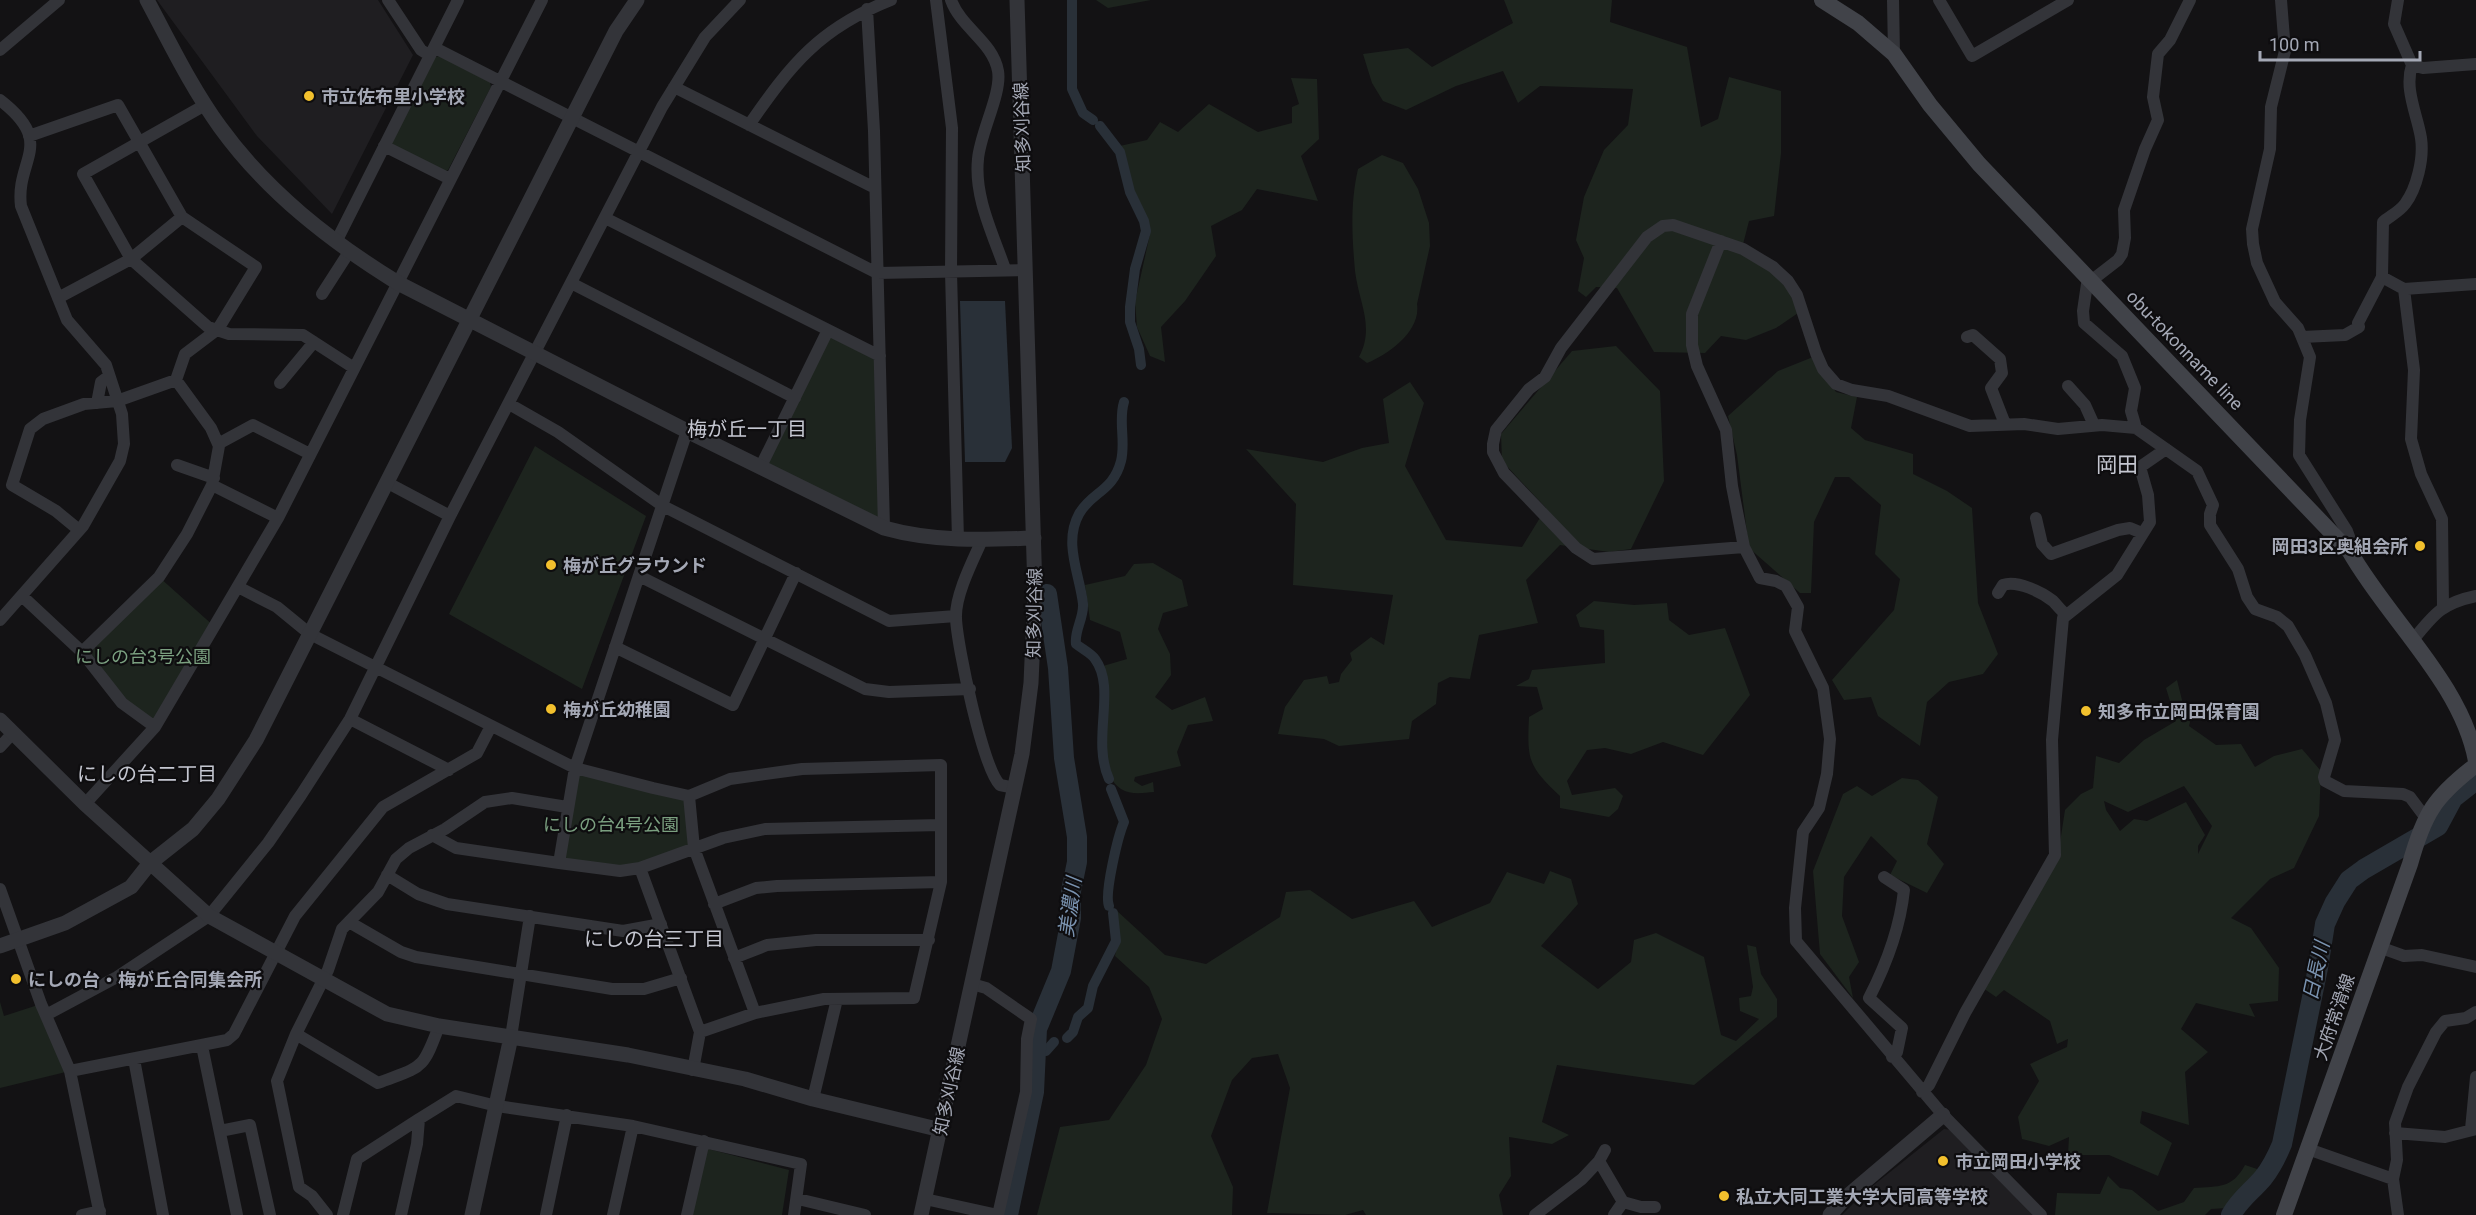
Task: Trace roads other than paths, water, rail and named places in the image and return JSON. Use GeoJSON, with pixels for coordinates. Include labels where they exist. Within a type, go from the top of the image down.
{"type":"FeatureCollection","features":[{"type":"Feature","properties":{"kind":"main road","name":"obu-tokonname line"},"geometry":{"type":"LineString","coordinates":[[1822,0],[1858,23],[1894,54],[1930,105],[1979,164],[2350,552],[2360,570],[2413,640],[2461,715],[2472,741],[2476,763],[2453,783],[2421,831]]}},
{"type":"Feature","properties":{"kind":"main road","name":"大府常滑線"},"geometry":{"type":"LineString","coordinates":[[2284,1215],[2421,831]]}},
{"type":"Feature","properties":{"kind":"street"},"geometry":{"type":"LineString","coordinates":[[0,50],[59,0]]}},
{"type":"Feature","properties":{"kind":"street"},"geometry":{"type":"LineString","coordinates":[[147,0],[184,72],[220,128],[271,186],[349,252],[398,283],[687,431],[884,528],[917,536],[958,540],[1034,538]]}},
{"type":"Feature","properties":{"kind":"street"},"geometry":{"type":"LineString","coordinates":[[388,0],[415,41],[432,52],[499,81],[877,273],[1026,270]]}},
{"type":"Feature","properties":{"kind":"street"},"geometry":{"type":"LineString","coordinates":[[336,242],[458,0]]}},
{"type":"Feature","properties":{"kind":"street"},"geometry":{"type":"LineString","coordinates":[[85,804],[155,727],[278,518],[542,0]]}},
{"type":"Feature","properties":{"kind":"street"},"geometry":{"type":"LineString","coordinates":[[0,946],[65,923],[130,887],[150,863],[193,829],[218,799],[256,740],[571,118],[616,31],[637,0]]}},
{"type":"Feature","properties":{"kind":"street"},"geometry":{"type":"LineString","coordinates":[[46,1015],[117,977],[208,916],[268,843],[350,719],[450,516],[674,87],[705,37],[740,0]]}},
{"type":"Feature","properties":{"kind":"street"},"geometry":{"type":"LineString","coordinates":[[749,125],[783,75],[820,37],[867,9],[891,0]]}},
{"type":"Feature","properties":{"kind":"street"},"geometry":{"type":"LineString","coordinates":[[936,0],[952,128],[951,272],[958,540]]}},
{"type":"Feature","properties":{"kind":"street"},"geometry":{"type":"LineString","coordinates":[[951,0],[959,16],[996,60],[999,88],[984,128],[978,159],[977,182],[1005,269]]}},
{"type":"Feature","properties":{"kind":"street","name":"知多刈谷線"},"geometry":{"type":"LineString","coordinates":[[921,1215],[1015,788],[1031,683],[1035,601],[1034,538],[1017,0]]}},
{"type":"Feature","properties":{"kind":"street"},"geometry":{"type":"LineString","coordinates":[[1893,0],[1894,54]]}},
{"type":"Feature","properties":{"kind":"street"},"geometry":{"type":"LineString","coordinates":[[1939,0],[1972,56],[2068,0]]}},
{"type":"Feature","properties":{"kind":"street"},"geometry":{"type":"LineString","coordinates":[[2136,428],[2132,411],[2135,388],[2122,356],[2084,324],[2083,311],[2087,284],[2118,260],[2122,254],[2125,238],[2124,210],[2145,149],[2158,120],[2153,97],[2158,54],[2170,40],[2190,0]]}},
{"type":"Feature","properties":{"kind":"street"},"geometry":{"type":"LineString","coordinates":[[2281,0],[2285,51],[2271,107],[2270,149],[2252,229],[2253,244],[2258,263],[2275,302],[2298,328],[2310,357],[2300,420],[2299,455],[2347,531],[2351,542],[2350,552]]}},
{"type":"Feature","properties":{"kind":"street"},"geometry":{"type":"LineString","coordinates":[[2302,337],[2345,335],[2359,327],[2358,322],[2382,277],[2383,222],[2406,203],[2419,170],[2421,140],[2412,105],[2409,75],[2412,65],[2394,24],[2398,0]]}},
{"type":"Feature","properties":{"kind":"street"},"geometry":{"type":"LineString","coordinates":[[867,9],[875,188],[884,528]]}},
{"type":"Feature","properties":{"kind":"street"},"geometry":{"type":"LineString","coordinates":[[2412,65],[2423,68],[2476,64]]}},
{"type":"Feature","properties":{"kind":"street"},"geometry":{"type":"LineString","coordinates":[[674,87],[875,188]]}},
{"type":"Feature","properties":{"kind":"street"},"geometry":{"type":"LineString","coordinates":[[999,88],[1020,90]]}},
{"type":"Feature","properties":{"kind":"street"},"geometry":{"type":"LineString","coordinates":[[0,100],[18,115],[29,136],[31,149],[19,194],[21,206],[67,320],[106,365],[124,428],[120,461],[80,530],[0,620]]}},
{"type":"Feature","properties":{"kind":"street"},"geometry":{"type":"LineString","coordinates":[[29,136],[118,105],[182,217],[256,267],[216,331],[185,354],[176,380]]}},
{"type":"Feature","properties":{"kind":"street"},"geometry":{"type":"LineString","coordinates":[[206,105],[83,174],[131,259],[208,327],[216,331],[285,337],[303,335],[354,368]]}},
{"type":"Feature","properties":{"kind":"street"},"geometry":{"type":"LineString","coordinates":[[384,146],[450,179]]}},
{"type":"Feature","properties":{"kind":"street"},"geometry":{"type":"LineString","coordinates":[[58,298],[131,259],[182,217]]}},
{"type":"Feature","properties":{"kind":"street"},"geometry":{"type":"LineString","coordinates":[[605,218],[880,356]]}},
{"type":"Feature","properties":{"kind":"street"},"geometry":{"type":"LineString","coordinates":[[1744,547],[1593,559],[1576,548],[1504,473],[1493,452],[1496,430],[1529,389],[1545,377],[1561,348],[1647,237],[1663,226],[1673,225],[1757,256],[1788,281],[1797,295],[1823,369],[1836,384],[1852,390],[1888,396],[1970,426],[2005,424],[2058,429],[2094,424],[2136,428],[2197,471],[2213,505],[2210,525],[2238,569],[2242,586],[2252,605],[2288,626],[2306,655],[2326,703],[2335,740],[2324,777],[2325,781],[2343,791],[2403,794],[2410,797],[2421,831]]}},
{"type":"Feature","properties":{"kind":"street"},"geometry":{"type":"LineString","coordinates":[[1721,241],[1692,314],[1691,328],[1697,366],[1729,442],[1732,486],[1744,547],[1760,578],[1776,581],[1786,586],[1799,609],[1794,624],[1795,631],[1823,688],[1830,739],[1827,774],[1819,808],[1803,832],[1795,908],[1796,942],[1922,1092],[2041,1215]]}},
{"type":"Feature","properties":{"kind":"street"},"geometry":{"type":"LineString","coordinates":[[322,294],[349,252]]}},
{"type":"Feature","properties":{"kind":"street"},"geometry":{"type":"LineString","coordinates":[[2382,277],[2404,289],[2476,284]]}},
{"type":"Feature","properties":{"kind":"street"},"geometry":{"type":"LineString","coordinates":[[571,283],[795,398]]}},
{"type":"Feature","properties":{"kind":"street"},"geometry":{"type":"LineString","coordinates":[[2404,289],[2414,370],[2410,439],[2421,474],[2442,519],[2443,607]]}},
{"type":"Feature","properties":{"kind":"street"},"geometry":{"type":"LineString","coordinates":[[761,466],[828,330]]}},
{"type":"Feature","properties":{"kind":"street"},"geometry":{"type":"LineString","coordinates":[[1966,337],[1973,335],[2000,359],[2002,373],[1991,388],[2005,424]]}},
{"type":"Feature","properties":{"kind":"street"},"geometry":{"type":"LineString","coordinates":[[280,383],[314,342]]}},
{"type":"Feature","properties":{"kind":"street"},"geometry":{"type":"LineString","coordinates":[[97,403],[101,382],[109,376]]}},
{"type":"Feature","properties":{"kind":"street"},"geometry":{"type":"LineString","coordinates":[[80,530],[56,511],[12,485],[30,429],[52,413],[117,400],[176,380]]}},
{"type":"Feature","properties":{"kind":"street"},"geometry":{"type":"LineString","coordinates":[[82,652],[159,577],[188,534],[213,481],[218,444],[211,428],[176,380]]}},
{"type":"Feature","properties":{"kind":"street"},"geometry":{"type":"LineString","coordinates":[[2068,386],[2085,405],[2094,424]]}},
{"type":"Feature","properties":{"kind":"street"},"geometry":{"type":"LineString","coordinates":[[508,404],[558,432],[663,506],[889,621],[956,616]]}},
{"type":"Feature","properties":{"kind":"street"},"geometry":{"type":"LineString","coordinates":[[218,444],[254,425],[310,454]]}},
{"type":"Feature","properties":{"kind":"street"},"geometry":{"type":"LineString","coordinates":[[560,863],[567,807],[575,768],[687,431]]}},
{"type":"Feature","properties":{"kind":"street"},"geometry":{"type":"LineString","coordinates":[[1922,1092],[1929,1085],[1965,1013],[2055,855],[2052,740],[2063,618],[2117,575],[2150,522],[2148,495],[2140,467],[2166,449]]}},
{"type":"Feature","properties":{"kind":"street"},"geometry":{"type":"LineString","coordinates":[[177,465],[213,481],[278,518]]}},
{"type":"Feature","properties":{"kind":"street"},"geometry":{"type":"LineString","coordinates":[[386,482],[450,516]]}},
{"type":"Feature","properties":{"kind":"street"},"geometry":{"type":"LineString","coordinates":[[2036,518],[2042,544],[2051,554],[2118,530],[2130,528],[2142,533]]}},
{"type":"Feature","properties":{"kind":"street"},"geometry":{"type":"LineString","coordinates":[[982,540],[967,573],[956,616],[970,689],[993,778],[1000,785],[1015,788]]}},
{"type":"Feature","properties":{"kind":"street"},"geometry":{"type":"LineString","coordinates":[[615,647],[733,705],[796,573]]}},
{"type":"Feature","properties":{"kind":"street"},"geometry":{"type":"LineString","coordinates":[[639,576],[865,689],[889,692],[970,689]]}},
{"type":"Feature","properties":{"kind":"street"},"geometry":{"type":"LineString","coordinates":[[1998,593],[2003,585],[2009,583],[2023,587],[2045,596],[2067,615]]}},
{"type":"Feature","properties":{"kind":"street"},"geometry":{"type":"LineString","coordinates":[[238,587],[278,607],[310,634],[575,768],[689,795],[730,779],[802,769],[941,765],[941,882],[914,998],[801,1002],[755,1012],[700,1032]]}},
{"type":"Feature","properties":{"kind":"street"},"geometry":{"type":"LineString","coordinates":[[21,596],[82,652],[122,703],[155,727]]}},
{"type":"Feature","properties":{"kind":"street"},"geometry":{"type":"LineString","coordinates":[[2413,640],[2443,607],[2476,596]]}},
{"type":"Feature","properties":{"kind":"street"},"geometry":{"type":"LineString","coordinates":[[350,719],[449,770]]}},
{"type":"Feature","properties":{"kind":"street"},"geometry":{"type":"LineString","coordinates":[[0,720],[85,804],[208,916],[387,1014],[439,1026],[628,1055],[745,1079],[813,1099],[941,1130]]}},
{"type":"Feature","properties":{"kind":"street"},"geometry":{"type":"LineString","coordinates":[[70,1071],[227,1040],[234,1034],[278,954],[295,916],[383,807],[477,753],[490,726]]}},
{"type":"Feature","properties":{"kind":"street"},"geometry":{"type":"LineString","coordinates":[[0,747],[12,734]]}},
{"type":"Feature","properties":{"kind":"street"},"geometry":{"type":"LineString","coordinates":[[689,795],[694,848],[755,1012]]}},
{"type":"Feature","properties":{"kind":"street"},"geometry":{"type":"LineString","coordinates":[[327,1215],[312,1196],[299,1187],[277,1081],[322,980],[337,938],[378,892],[396,859],[409,848],[484,802],[512,798],[567,807]]}},
{"type":"Feature","properties":{"kind":"street"},"geometry":{"type":"LineString","coordinates":[[432,835],[456,848],[596,870],[640,868],[723,838],[765,829],[941,825]]}},
{"type":"Feature","properties":{"kind":"street"},"geometry":{"type":"LineString","coordinates":[[640,868],[700,1032],[693,1070]]}},
{"type":"Feature","properties":{"kind":"street"},"geometry":{"type":"LineString","coordinates":[[387,875],[418,894],[435,901],[623,931],[661,924]]}},
{"type":"Feature","properties":{"kind":"street"},"geometry":{"type":"LineString","coordinates":[[1884,877],[1904,890],[1903,902],[1888,962],[1869,998],[1902,1028],[1897,1052],[1892,1057]]}},
{"type":"Feature","properties":{"kind":"street"},"geometry":{"type":"LineString","coordinates":[[714,904],[756,888],[941,882]]}},
{"type":"Feature","properties":{"kind":"street"},"geometry":{"type":"LineString","coordinates":[[0,890],[46,1015],[70,1071],[100,1213],[82,1215]]}},
{"type":"Feature","properties":{"kind":"street"},"geometry":{"type":"LineString","coordinates":[[472,1215],[511,1037],[530,916]]}},
{"type":"Feature","properties":{"kind":"street"},"geometry":{"type":"LineString","coordinates":[[349,922],[401,952],[416,957],[520,975],[612,990],[644,989],[681,978]]}},
{"type":"Feature","properties":{"kind":"street"},"geometry":{"type":"LineString","coordinates":[[734,958],[767,945],[816,940],[929,940]]}},
{"type":"Feature","properties":{"kind":"street"},"geometry":{"type":"LineString","coordinates":[[2379,947],[2404,956],[2422,955],[2476,967]]}},
{"type":"Feature","properties":{"kind":"street"},"geometry":{"type":"LineString","coordinates":[[924,1199],[998,1215],[1026,1092],[1027,1038],[1031,1018],[986,988],[972,984]]}},
{"type":"Feature","properties":{"kind":"street"},"geometry":{"type":"LineString","coordinates":[[813,1099],[837,999]]}},
{"type":"Feature","properties":{"kind":"street"},"geometry":{"type":"LineString","coordinates":[[2398,1215],[2393,1179],[2397,1160],[2395,1124],[2408,1087],[2436,1032],[2445,1022],[2466,1018],[2476,1012]]}},
{"type":"Feature","properties":{"kind":"street"},"geometry":{"type":"LineString","coordinates":[[296,1034],[378,1083],[421,1066],[427,1058],[439,1026]]}},
{"type":"Feature","properties":{"kind":"street"},"geometry":{"type":"LineString","coordinates":[[202,1046],[237,1215]]}},
{"type":"Feature","properties":{"kind":"street"},"geometry":{"type":"LineString","coordinates":[[134,1059],[163,1215]]}},
{"type":"Feature","properties":{"kind":"street"},"geometry":{"type":"LineString","coordinates":[[2395,1133],[2445,1137],[2473,1129],[2476,1077]]}},
{"type":"Feature","properties":{"kind":"street"},"geometry":{"type":"LineString","coordinates":[[344,1215],[357,1159],[456,1096],[497,1106],[633,1126],[801,1164],[794,1215]]}},
{"type":"Feature","properties":{"kind":"street"},"geometry":{"type":"LineString","coordinates":[[546,1215],[567,1115]]}},
{"type":"Feature","properties":{"kind":"street"},"geometry":{"type":"LineString","coordinates":[[1830,1215],[1844,1199],[1943,1115]]}},
{"type":"Feature","properties":{"kind":"street"},"geometry":{"type":"LineString","coordinates":[[401,1215],[417,1144],[419,1119]]}},
{"type":"Feature","properties":{"kind":"street"},"geometry":{"type":"LineString","coordinates":[[220,1131],[250,1125],[270,1215]]}},
{"type":"Feature","properties":{"kind":"street"},"geometry":{"type":"LineString","coordinates":[[613,1215],[633,1126]]}},
{"type":"Feature","properties":{"kind":"street"},"geometry":{"type":"LineString","coordinates":[[687,1215],[704,1141]]}},
{"type":"Feature","properties":{"kind":"street"},"geometry":{"type":"LineString","coordinates":[[2308,1149],[2393,1179]]}},
{"type":"Feature","properties":{"kind":"street"},"geometry":{"type":"LineString","coordinates":[[1535,1215],[1582,1179],[1602,1156],[1623,1202],[1641,1207],[1655,1207]]}},
{"type":"Feature","properties":{"kind":"street"},"geometry":{"type":"LineString","coordinates":[[798,1199],[865,1215]]}},
{"type":"Feature","properties":{"kind":"street"},"geometry":{"type":"LineString","coordinates":[[1614,1215],[1623,1202]]}},
{"type":"Feature","properties":{"kind":"waterway"},"geometry":{"type":"LineString","coordinates":[[1072,0],[1072,89],[1083,113],[1093,120]]}},
{"type":"Feature","properties":{"kind":"waterway"},"geometry":{"type":"LineString","coordinates":[[1100,126],[1120,152],[1130,192],[1144,221],[1146,231],[1135,269],[1130,307],[1130,322],[1139,349],[1141,365]]}},
{"type":"Feature","properties":{"kind":"waterway"},"geometry":{"type":"LineString","coordinates":[[1109,779],[1102,748],[1104,685],[1101,671],[1095,659],[1076,644],[1083,604],[1072,548],[1072,536],[1079,514],[1113,479],[1121,461],[1124,402]]}},
{"type":"Feature","properties":{"kind":"waterway","name":"美濃川"},"geometry":{"type":"LineString","coordinates":[[1008,1215],[1034,1092],[1037,1029],[1061,971],[1071,918],[1071,891],[1077,862],[1077,837],[1064,758],[1058,668],[1047,594]]}},
{"type":"Feature","properties":{"kind":"waterway","name":"日長川"},"geometry":{"type":"LineString","coordinates":[[2231,1215],[2266,1174],[2282,1144],[2325,924],[2335,902],[2349,880],[2438,826],[2453,798],[2476,780]]}},
{"type":"Feature","properties":{"kind":"waterway"},"geometry":{"type":"LineString","coordinates":[[1109,906],[1110,878],[1124,822],[1111,789]]}},
{"type":"Feature","properties":{"kind":"waterway"},"geometry":{"type":"LineString","coordinates":[[1067,1038],[1073,1032],[1078,1017],[1088,1008],[1093,986],[1116,941],[1113,913]]}},
{"type":"Feature","properties":{"kind":"waterway"},"geometry":{"type":"LineString","coordinates":[[1046,1051],[1054,1042]]}},
{"type":"Feature","properties":{"kind":"place","name":"市立佐布里小学校"},"geometry":{"type":"Point","coordinates":[309,96]}},
{"type":"Feature","properties":{"kind":"place","name":"岡田3区奥組会所"},"geometry":{"type":"Point","coordinates":[2420,546]}},
{"type":"Feature","properties":{"kind":"place","name":"梅が丘グラウンド"},"geometry":{"type":"Point","coordinates":[551,565]}},
{"type":"Feature","properties":{"kind":"place","name":"梅が丘幼稚園"},"geometry":{"type":"Point","coordinates":[551,709]}},
{"type":"Feature","properties":{"kind":"place","name":"知多市立岡田保育園"},"geometry":{"type":"Point","coordinates":[2086,711]}},
{"type":"Feature","properties":{"kind":"place","name":"にしの台・梅が丘合同集会所"},"geometry":{"type":"Point","coordinates":[16,979]}},
{"type":"Feature","properties":{"kind":"place","name":"市立岡田小学校"},"geometry":{"type":"Point","coordinates":[1943,1161]}},
{"type":"Feature","properties":{"kind":"place","name":"私立大同工業大学大同高等学校"},"geometry":{"type":"Point","coordinates":[1724,1196]}},
{"type":"Feature","properties":{"kind":"district","name":"梅が丘一丁目"},"geometry":{"type":"Point","coordinates":[747,429]}},
{"type":"Feature","properties":{"kind":"district","name":"岡田"},"geometry":{"type":"Point","coordinates":[2117,465]}},
{"type":"Feature","properties":{"kind":"district","name":"にしの台二丁目"},"geometry":{"type":"Point","coordinates":[147,774]}},
{"type":"Feature","properties":{"kind":"district","name":"にしの台三丁目"},"geometry":{"type":"Point","coordinates":[654,939]}},
{"type":"Feature","properties":{"kind":"park label","name":"にしの台3号公園"},"geometry":{"type":"Point","coordinates":[143,656]}},
{"type":"Feature","properties":{"kind":"park label","name":"にしの台4号公園"},"geometry":{"type":"Point","coordinates":[611,824]}}]}
